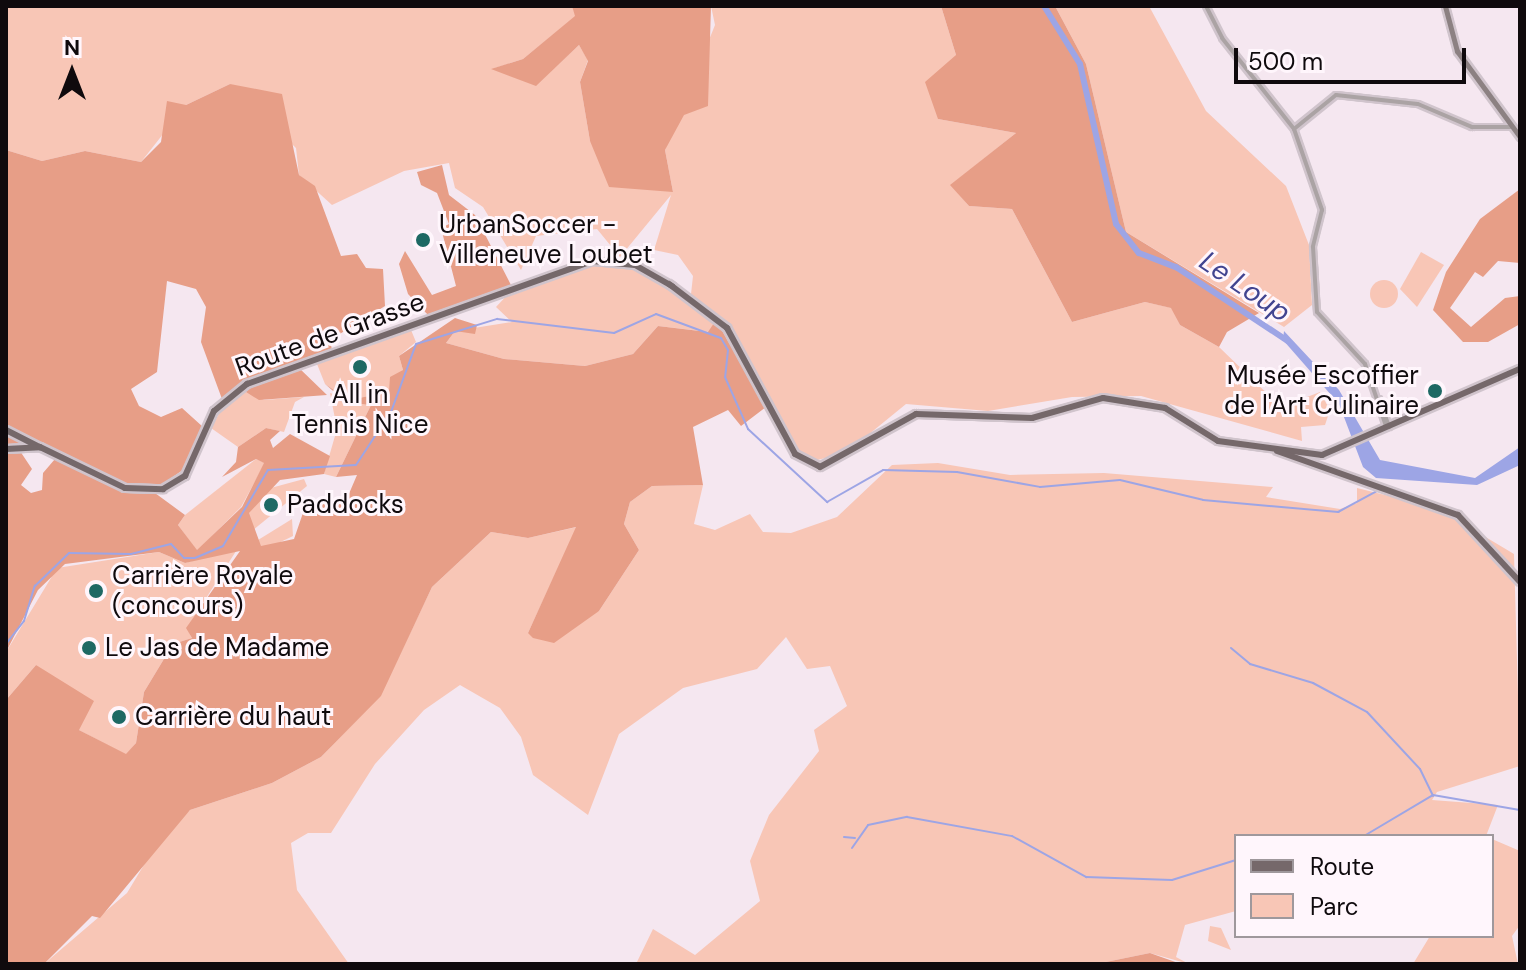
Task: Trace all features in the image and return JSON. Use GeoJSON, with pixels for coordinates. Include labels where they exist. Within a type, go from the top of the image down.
{"type":"FeatureCollection","features":[{"type":"Feature","properties":{"kind":"main road"},"geometry":{"type":"LineString","coordinates":[[1445,6],[1457,51],[1520,137]]}},
{"type":"Feature","properties":{"kind":"main road","name":"Route de Grasse"},"geometry":{"type":"LineString","coordinates":[[6,449],[40,447],[125,488],[163,489],[191,469],[218,406],[247,384],[593,261],[628,263],[669,284],[710,311],[733,337],[795,454],[813,465],[842,461],[893,422],[916,414],[1032,418],[1089,398],[1165,408],[1202,436],[1324,461]]}},
{"type":"Feature","properties":{"kind":"main road"},"geometry":{"type":"LineString","coordinates":[[1311,463],[1324,461],[1335,452],[1388,427],[1520,369]]}},
{"type":"Feature","properties":{"kind":"main road"},"geometry":{"type":"LineString","coordinates":[[6,430],[40,447]]}},
{"type":"Feature","properties":{"kind":"main road","name":"Route de Grasse"},"geometry":{"type":"LineString","coordinates":[[1270,448],[1311,463],[1324,461]]}},
{"type":"Feature","properties":{"kind":"main road"},"geometry":{"type":"LineString","coordinates":[[1324,461],[1381,488],[1458,515],[1520,582]]}},
{"type":"Feature","properties":{"kind":"street"},"geometry":{"type":"LineString","coordinates":[[1206,6],[1222,38],[1294,129],[1322,210],[1313,256],[1317,312],[1361,359],[1388,427]]}},
{"type":"Feature","properties":{"kind":"street"},"geometry":{"type":"LineString","coordinates":[[1294,129],[1336,95],[1418,104],[1472,127],[1512,127]]}},
{"type":"Feature","properties":{"kind":"green space"},"geometry":{"type":"Polygon","coordinates":[[[6,6],[572,6],[576,16],[523,59],[495,68],[536,85],[579,45],[588,60],[580,82],[590,141],[673,192],[665,150],[715,25],[711,6],[941,6],[956,55],[938,119],[1016,133],[951,185],[969,206],[1012,209],[1072,322],[1145,302],[1172,308],[1180,325],[1219,347],[1281,407],[1320,392],[1330,410],[1325,425],[1301,427],[1302,441],[1141,396],[1072,397],[988,411],[906,404],[846,453],[813,461],[793,446],[735,336],[691,294],[693,276],[678,255],[654,250],[671,195],[620,257],[597,229],[536,236],[521,270],[483,207],[455,188],[449,163],[404,171],[332,205],[299,175],[296,148],[230,84],[186,105],[141,162],[85,151],[42,161],[6,150],[6,6]]]}},
{"type":"Feature","properties":{"kind":"green space"},"geometry":{"type":"Polygon","coordinates":[[[1055,6],[1149,6],[1206,111],[1286,186],[1309,245],[1312,305],[1284,327],[1126,232],[1086,64],[1055,6]]]}},
{"type":"Feature","properties":{"kind":"green space"},"geometry":{"type":"Polygon","coordinates":[[[1421,252],[1444,265],[1417,307],[1400,289],[1421,252]]]}},
{"type":"Feature","properties":{"kind":"green space"},"geometry":{"type":"Polygon","coordinates":[[[596,263],[643,271],[716,320],[709,332],[658,326],[633,354],[585,366],[504,359],[446,343],[455,331],[512,322],[496,307],[510,292],[596,263]]]}},
{"type":"Feature","properties":{"kind":"green space"},"geometry":{"type":"Polygon","coordinates":[[[1384,280],[1394,284],[1398,294],[1394,304],[1384,308],[1374,304],[1370,294],[1374,284],[1384,280]]]}},
{"type":"Feature","properties":{"kind":"green space","name":"All in Tennis Nice"},"geometry":{"type":"Polygon","coordinates":[[[411,330],[416,342],[399,356],[403,370],[390,392],[349,400],[325,384],[317,364],[411,330]]]}},
{"type":"Feature","properties":{"kind":"green space"},"geometry":{"type":"Polygon","coordinates":[[[246,392],[264,400],[304,397],[295,402],[284,432],[266,428],[238,447],[211,428],[224,405],[246,392]]]}},
{"type":"Feature","properties":{"kind":"green space"},"geometry":{"type":"Polygon","coordinates":[[[330,393],[371,405],[336,477],[324,474],[337,429],[330,393]]]}},
{"type":"Feature","properties":{"kind":"green space"},"geometry":{"type":"Polygon","coordinates":[[[256,459],[265,463],[241,507],[197,551],[178,525],[185,515],[256,459]]]}},
{"type":"Feature","properties":{"kind":"green space"},"geometry":{"type":"Polygon","coordinates":[[[938,463],[1010,475],[1104,473],[1273,487],[1266,497],[1340,509],[1357,503],[1357,488],[1437,508],[1514,554],[1520,766],[1437,792],[1432,800],[1498,805],[1487,834],[1234,834],[1234,912],[1185,925],[1176,957],[1189,964],[1150,953],[1096,964],[636,964],[653,929],[695,955],[760,901],[750,861],[769,815],[819,751],[814,730],[847,706],[830,666],[807,669],[786,637],[757,669],[683,688],[619,734],[588,815],[533,775],[521,737],[500,708],[460,685],[424,710],[375,764],[331,833],[308,833],[291,843],[297,890],[349,964],[44,964],[127,893],[162,835],[190,810],[272,783],[321,757],[380,696],[432,587],[491,532],[528,538],[577,527],[528,633],[599,611],[639,550],[624,524],[630,502],[652,486],[703,485],[694,524],[715,530],[750,514],[763,532],[791,533],[837,517],[892,465],[938,463]]]}},
{"type":"Feature","properties":{"kind":"green space","name":"Paddocks"},"geometry":{"type":"Polygon","coordinates":[[[304,479],[307,486],[241,540],[242,519],[267,489],[304,479]]]}},
{"type":"Feature","properties":{"kind":"green space","name":"Paddocks"},"geometry":{"type":"Polygon","coordinates":[[[292,519],[293,536],[264,550],[253,543],[292,519]]]}},
{"type":"Feature","properties":{"kind":"green space","name":"Le Jas de Madame"},"geometry":{"type":"Polygon","coordinates":[[[238,548],[187,628],[192,638],[173,644],[144,692],[136,743],[126,755],[79,730],[36,665],[6,700],[6,652],[57,568],[159,552],[185,563],[238,548]]]}},
{"type":"Feature","properties":{"kind":"green space"},"geometry":{"type":"Polygon","coordinates":[[[1494,840],[1520,851],[1520,925],[1512,936],[1518,964],[1413,964],[1429,938],[1494,938],[1494,840]]]}},
{"type":"Feature","properties":{"kind":"green space"},"geometry":{"type":"Polygon","coordinates":[[[1210,926],[1221,928],[1231,950],[1208,941],[1210,926]]]}},
{"type":"Feature","properties":{"kind":"shaded area"},"geometry":{"type":"Polygon","coordinates":[[[572,6],[711,6],[708,106],[684,115],[665,150],[673,192],[609,187],[590,141],[580,82],[588,61],[579,45],[536,86],[491,69],[523,59],[575,16],[572,6]]]}},
{"type":"Feature","properties":{"kind":"shaded area"},"geometry":{"type":"Polygon","coordinates":[[[941,6],[1055,6],[1086,64],[1126,232],[1259,313],[1227,332],[1219,347],[1180,325],[1171,308],[1145,302],[1072,322],[1012,209],[969,206],[950,185],[1016,133],[938,119],[925,82],[956,55],[941,6]]]}},
{"type":"Feature","properties":{"kind":"shaded area"},"geometry":{"type":"Polygon","coordinates":[[[230,84],[282,94],[299,175],[315,186],[341,256],[357,254],[366,268],[383,269],[385,306],[330,340],[332,350],[250,380],[222,399],[201,342],[206,307],[196,289],[167,281],[157,372],[131,389],[139,406],[161,417],[182,408],[203,427],[190,465],[160,486],[129,485],[27,436],[20,451],[32,469],[21,485],[31,493],[42,490],[43,473],[55,459],[133,493],[155,493],[185,515],[178,525],[197,550],[242,507],[264,463],[256,459],[222,477],[236,462],[238,447],[266,428],[280,431],[270,440],[273,448],[290,434],[330,456],[324,474],[280,480],[249,513],[261,546],[294,539],[304,510],[348,496],[357,475],[336,477],[371,405],[346,402],[325,384],[349,400],[389,392],[390,377],[403,370],[399,356],[455,318],[477,325],[475,334],[455,331],[446,343],[504,359],[585,366],[633,354],[658,326],[708,332],[716,320],[766,407],[741,426],[728,410],[693,427],[703,485],[652,486],[630,502],[624,524],[639,550],[599,611],[554,643],[533,638],[528,633],[576,527],[528,538],[491,532],[432,587],[381,696],[321,757],[272,783],[190,810],[100,918],[92,916],[44,964],[6,964],[6,700],[36,665],[94,701],[79,730],[126,754],[136,743],[144,692],[173,644],[192,638],[186,628],[240,551],[185,563],[159,552],[65,564],[38,590],[6,652],[6,150],[42,161],[85,151],[141,162],[161,142],[167,101],[186,105],[230,84]]]}},
{"type":"Feature","properties":{"kind":"shaded area"},"geometry":{"type":"Polygon","coordinates":[[[442,165],[449,195],[475,215],[511,285],[429,316],[408,294],[399,264],[405,251],[432,295],[456,286],[441,228],[449,224],[437,193],[421,185],[417,172],[442,165]]]}},
{"type":"Feature","properties":{"kind":"shaded area"},"geometry":{"type":"Polygon","coordinates":[[[1520,189],[1520,263],[1498,261],[1483,277],[1475,272],[1450,308],[1471,327],[1505,298],[1520,296],[1520,324],[1488,342],[1463,342],[1433,310],[1446,272],[1480,219],[1520,189]]]}},
{"type":"Feature","properties":{"kind":"shaded area"},"geometry":{"type":"Polygon","coordinates":[[[298,367],[327,395],[259,400],[246,392],[224,405],[245,389],[298,367]]]}},
{"type":"Feature","properties":{"kind":"shaded area"},"geometry":{"type":"Polygon","coordinates":[[[1150,953],[1181,964],[1096,964],[1150,953]]]}},
{"type":"Feature","properties":{"kind":"water","name":"Le Loup"},"geometry":{"type":"Polygon","coordinates":[[[1284,331],[1339,390],[1380,460],[1475,478],[1520,447],[1520,465],[1477,485],[1376,478],[1363,467],[1339,404],[1283,340],[1284,331]]]}},
{"type":"Feature","properties":{"kind":"waterway","name":"Le Loup"},"geometry":{"type":"LineString","coordinates":[[1044,6],[1080,64],[1116,224],[1139,253],[1176,267],[1288,341]]}},
{"type":"Feature","properties":{"kind":"waterway"},"geometry":{"type":"LineString","coordinates":[[6,644],[24,621],[35,586],[69,553],[131,554],[171,544],[184,558],[195,558],[223,546],[268,470],[356,465],[391,412],[416,344],[497,319],[614,333],[656,314],[721,338],[728,350],[725,377],[748,429],[827,502],[883,470],[957,472],[1040,487],[1120,480],[1203,500],[1338,512],[1377,491]]}},
{"type":"Feature","properties":{"kind":"waterway"},"geometry":{"type":"LineString","coordinates":[[1231,648],[1250,664],[1313,683],[1367,712],[1420,769],[1433,796]]}},
{"type":"Feature","properties":{"kind":"waterway"},"geometry":{"type":"LineString","coordinates":[[1367,834],[1433,795],[1520,810]]}},
{"type":"Feature","properties":{"kind":"waterway"},"geometry":{"type":"LineString","coordinates":[[852,848],[868,825],[907,817],[1012,836],[1086,877],[1172,880],[1234,861]]}},
{"type":"Feature","properties":{"kind":"waterway"},"geometry":{"type":"LineString","coordinates":[[844,837],[855,838]]}},
{"type":"Feature","properties":{"kind":"place","name":"UrbanSoccer - Villeneuve Loubet"},"geometry":{"type":"Point","coordinates":[423,240]}},
{"type":"Feature","properties":{"kind":"place","name":"All in Tennis Nice"},"geometry":{"type":"Point","coordinates":[360,367]}},
{"type":"Feature","properties":{"kind":"place","name":"Musée Escoffier de l'Art Culinaire"},"geometry":{"type":"Point","coordinates":[1435,391]}},
{"type":"Feature","properties":{"kind":"place","name":"Paddocks"},"geometry":{"type":"Point","coordinates":[271,505]}},
{"type":"Feature","properties":{"kind":"place","name":"Carrière Royale (concours)"},"geometry":{"type":"Point","coordinates":[96,591]}},
{"type":"Feature","properties":{"kind":"place","name":"Le Jas de Madame"},"geometry":{"type":"Point","coordinates":[89,648]}},
{"type":"Feature","properties":{"kind":"place","name":"Carrière du haut"},"geometry":{"type":"Point","coordinates":[119,717]}}]}
